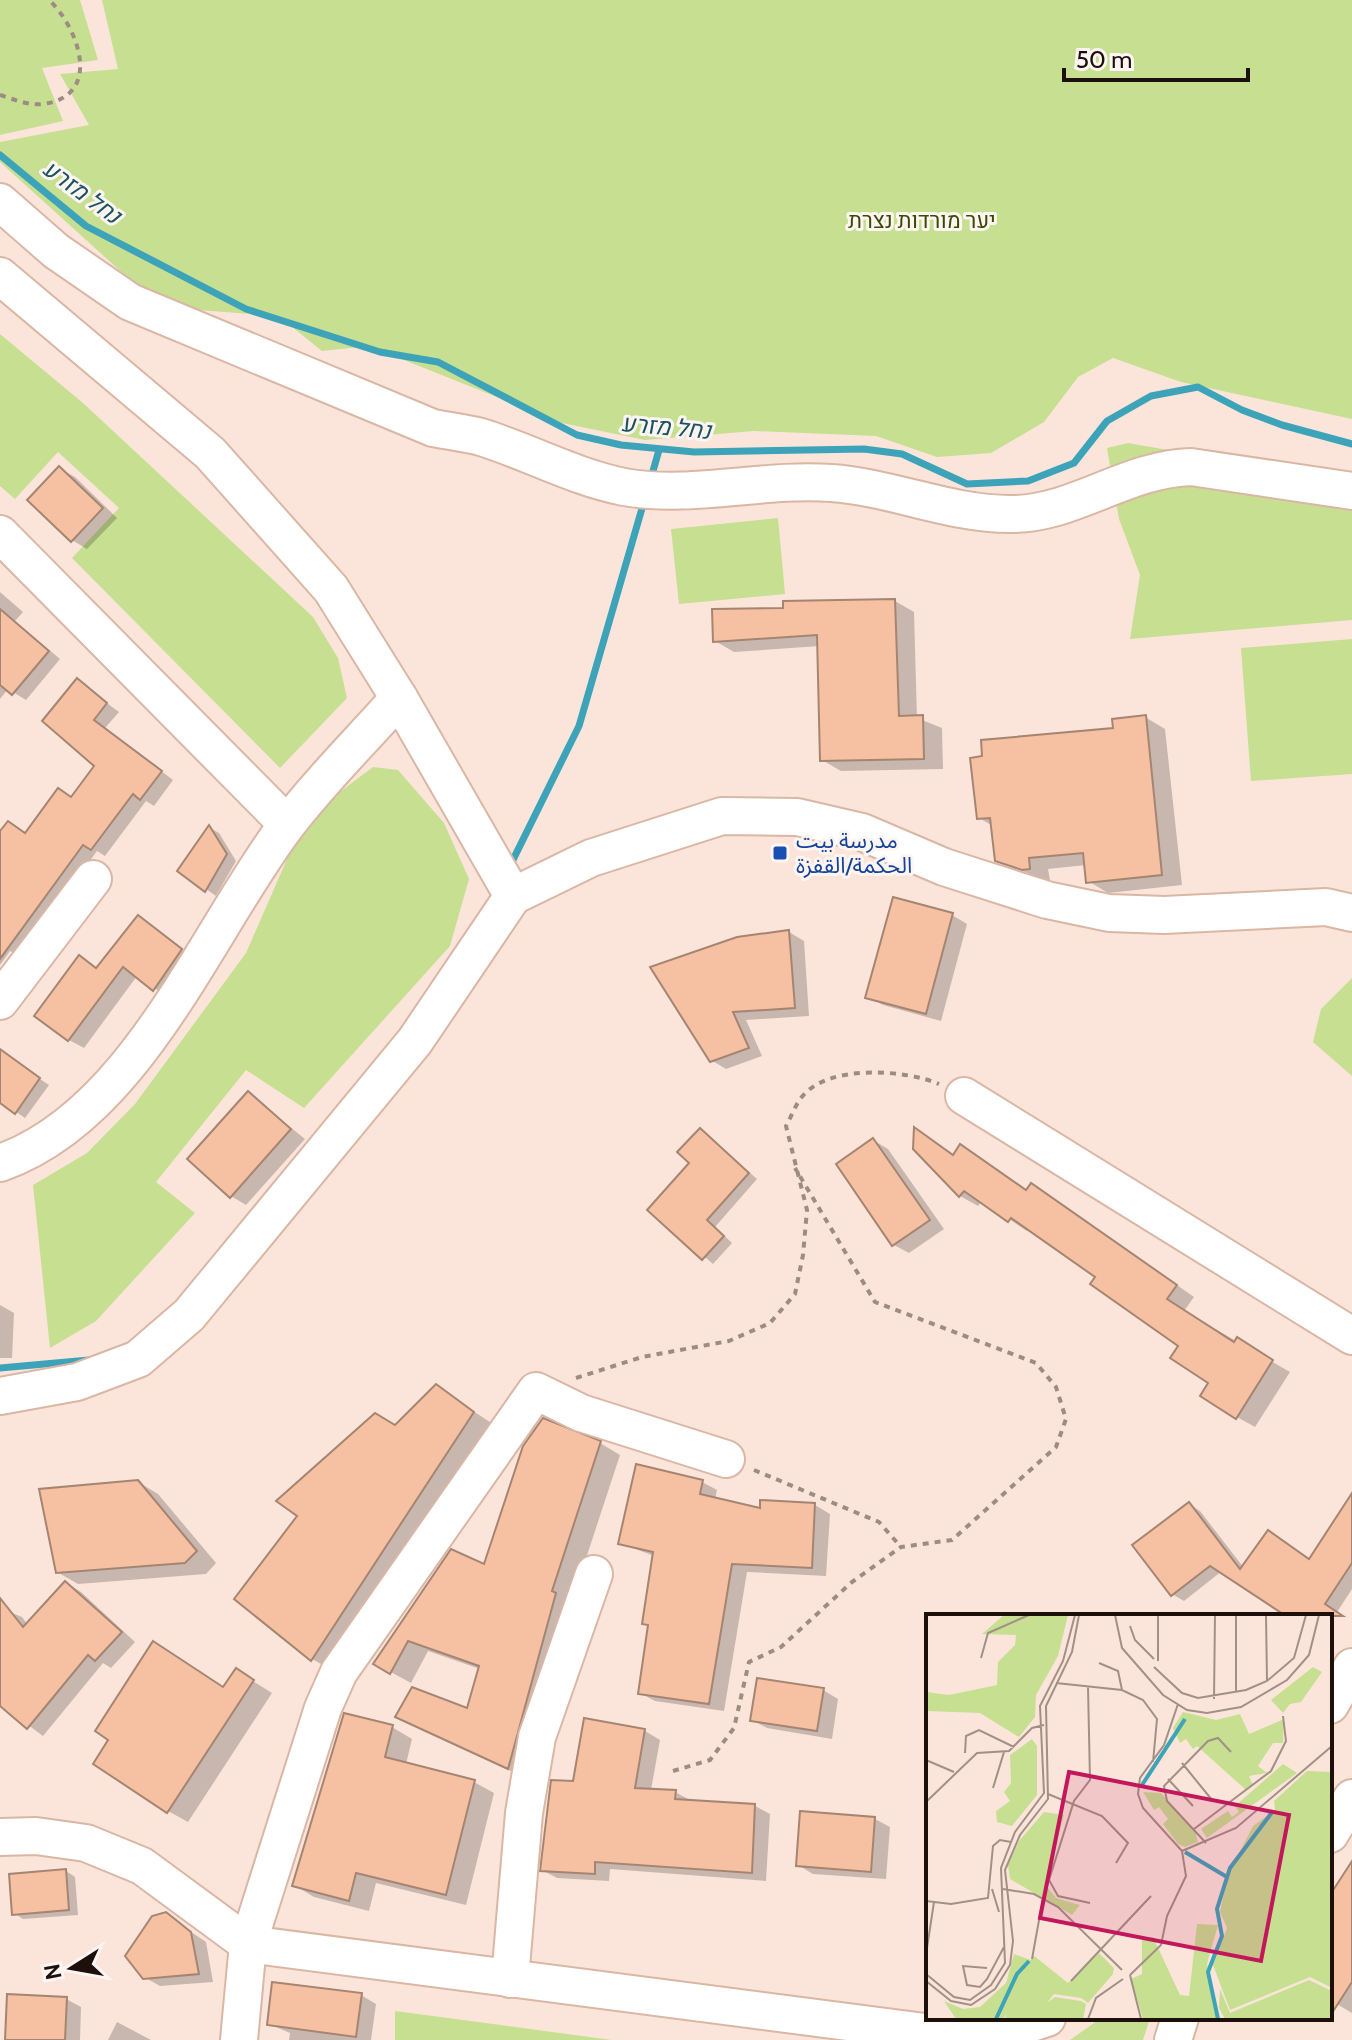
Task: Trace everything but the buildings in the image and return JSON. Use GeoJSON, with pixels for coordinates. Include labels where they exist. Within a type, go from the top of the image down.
{"type":"FeatureCollection","features":[{"type":"Feature","properties":{"kind":"street"},"geometry":{"type":"LineString","coordinates":[[0,202],[56,251],[130,302],[433,428],[480,437],[574,472],[627,487],[670,489],[800,481],[836,483],[872,488],[944,507],[1011,515],[1060,506],[1134,476],[1165,468],[1191,467],[1352,491]]}},
{"type":"Feature","properties":{"kind":"street"},"geometry":{"type":"LineString","coordinates":[[0,276],[210,453],[331,589],[399,698],[513,896]]}},
{"type":"Feature","properties":{"kind":"street"},"geometry":{"type":"LineString","coordinates":[[0,534],[287,824]]}},
{"type":"Feature","properties":{"kind":"street"},"geometry":{"type":"LineString","coordinates":[[0,1163],[37,1147],[86,1112],[143,1048],[225,914],[287,824],[399,698]]}},
{"type":"Feature","properties":{"kind":"street"},"geometry":{"type":"LineString","coordinates":[[0,1396],[77,1382],[138,1359],[189,1315],[415,1041],[513,896],[591,858],[722,816],[797,817],[862,832],[944,867],[1047,900],[1109,913],[1164,915],[1326,907],[1352,913]]}},
{"type":"Feature","properties":{"kind":"street"},"geometry":{"type":"LineString","coordinates":[[0,1001],[93,879]]}},
{"type":"Feature","properties":{"kind":"street"},"geometry":{"type":"LineString","coordinates":[[964,1096],[1352,1336]]}},
{"type":"Feature","properties":{"kind":"street"},"geometry":{"type":"LineString","coordinates":[[239,2040],[248,1944],[323,1708],[339,1672],[536,1391],[581,1413],[726,1459]]}},
{"type":"Feature","properties":{"kind":"street"},"geometry":{"type":"LineString","coordinates":[[510,1979],[524,1813],[537,1737],[594,1574]]}},
{"type":"Feature","properties":{"kind":"street"},"geometry":{"type":"LineString","coordinates":[[1332,1831],[1352,1798]]}},
{"type":"Feature","properties":{"kind":"street"},"geometry":{"type":"LineString","coordinates":[[0,1837],[36,1836],[86,1843],[142,1866],[248,1944],[925,2032],[1001,2033],[1041,2020]]}},
{"type":"Feature","properties":{"kind":"street"},"geometry":{"type":"LineString","coordinates":[[1173,2040],[1179,2020]]}},
{"type":"Feature","properties":{"kind":"path"},"geometry":{"type":"LineString","coordinates":[[0,95],[43,104],[62,97],[78,81],[81,58],[76,35],[65,14],[49,0]]}},
{"type":"Feature","properties":{"kind":"path"},"geometry":{"type":"LineString","coordinates":[[536,1391],[642,1357],[729,1341],[770,1323],[795,1294],[803,1255],[807,1210],[786,1126],[802,1095],[842,1074],[882,1071],[933,1082],[964,1096]]}},
{"type":"Feature","properties":{"kind":"path"},"geometry":{"type":"LineString","coordinates":[[673,1771],[710,1760],[734,1728],[749,1662],[781,1647],[852,1582],[901,1547],[952,1540],[1056,1447],[1066,1419],[1056,1387],[1036,1363],[875,1302],[795,1168]]}},
{"type":"Feature","properties":{"kind":"path"},"geometry":{"type":"LineString","coordinates":[[726,1459],[879,1522],[901,1547]]}},
{"type":"Feature","properties":{"kind":"green space"},"geometry":{"type":"Polygon","coordinates":[[[0,0],[80,0],[98,60],[42,68],[63,121],[0,135],[0,0]]]}},
{"type":"Feature","properties":{"kind":"green space","name":"יער מורדות נצרת"},"geometry":{"type":"Polygon","coordinates":[[[102,0],[1352,0],[1352,419],[1181,382],[1113,358],[1078,377],[1044,422],[991,453],[937,457],[876,436],[754,431],[645,440],[562,423],[369,346],[322,351],[291,326],[250,314],[160,307],[0,162],[0,142],[89,125],[60,74],[118,69],[102,0]]]}},
{"type":"Feature","properties":{"kind":"green space"},"geometry":{"type":"Polygon","coordinates":[[[0,334],[83,403],[313,617],[338,658],[347,698],[280,768],[72,558],[119,508],[58,452],[15,499],[0,486],[0,334]]]}},
{"type":"Feature","properties":{"kind":"green space"},"geometry":{"type":"Polygon","coordinates":[[[1128,443],[1220,459],[1352,472],[1352,620],[1130,639],[1140,575],[1119,519],[1107,448],[1128,443]]]}},
{"type":"Feature","properties":{"kind":"green space"},"geometry":{"type":"Polygon","coordinates":[[[778,518],[785,594],[679,604],[671,529],[778,518]]]}},
{"type":"Feature","properties":{"kind":"green space"},"geometry":{"type":"Polygon","coordinates":[[[1352,639],[1352,774],[1251,781],[1241,648],[1352,639]]]}},
{"type":"Feature","properties":{"kind":"green space"},"geometry":{"type":"Polygon","coordinates":[[[373,767],[398,770],[444,823],[469,879],[450,946],[304,1108],[246,1070],[156,1182],[195,1213],[96,1321],[50,1348],[33,1185],[87,1153],[135,1104],[246,953],[305,818],[373,767]]]}},
{"type":"Feature","properties":{"kind":"green space"},"geometry":{"type":"Polygon","coordinates":[[[1352,978],[1352,1076],[1313,1042],[1321,1009],[1352,978]]]}},
{"type":"Feature","properties":{"kind":"green space"},"geometry":{"type":"Polygon","coordinates":[[[395,2011],[612,2040],[395,2040],[395,2011]]]}},
{"type":"Feature","properties":{"kind":"green space"},"geometry":{"type":"Polygon","coordinates":[[[1098,2020],[1149,2020],[1143,2040],[1070,2040],[1098,2020]]]}},
{"type":"Feature","properties":{"kind":"waterway","name":"נחל מזרע"},"geometry":{"type":"LineString","coordinates":[[0,155],[86,226],[246,309],[380,352],[438,362],[577,435],[621,445],[694,452],[864,449],[902,454],[967,484],[1028,481],[1074,463],[1107,421],[1151,396],[1198,387],[1242,410],[1282,425],[1352,444]]}},
{"type":"Feature","properties":{"kind":"waterway"},"geometry":{"type":"LineString","coordinates":[[651,478],[659,450]]}},
{"type":"Feature","properties":{"kind":"waterway"},"geometry":{"type":"LineString","coordinates":[[509,868],[579,726],[645,498]]}},
{"type":"Feature","properties":{"kind":"waterway"},"geometry":{"type":"LineString","coordinates":[[0,1368],[89,1360]]}},
{"type":"Feature","properties":{"kind":"place","name":"مدرسة بيت الحكمة/القفزة"},"geometry":{"type":"Point","coordinates":[780,853]}}]}
